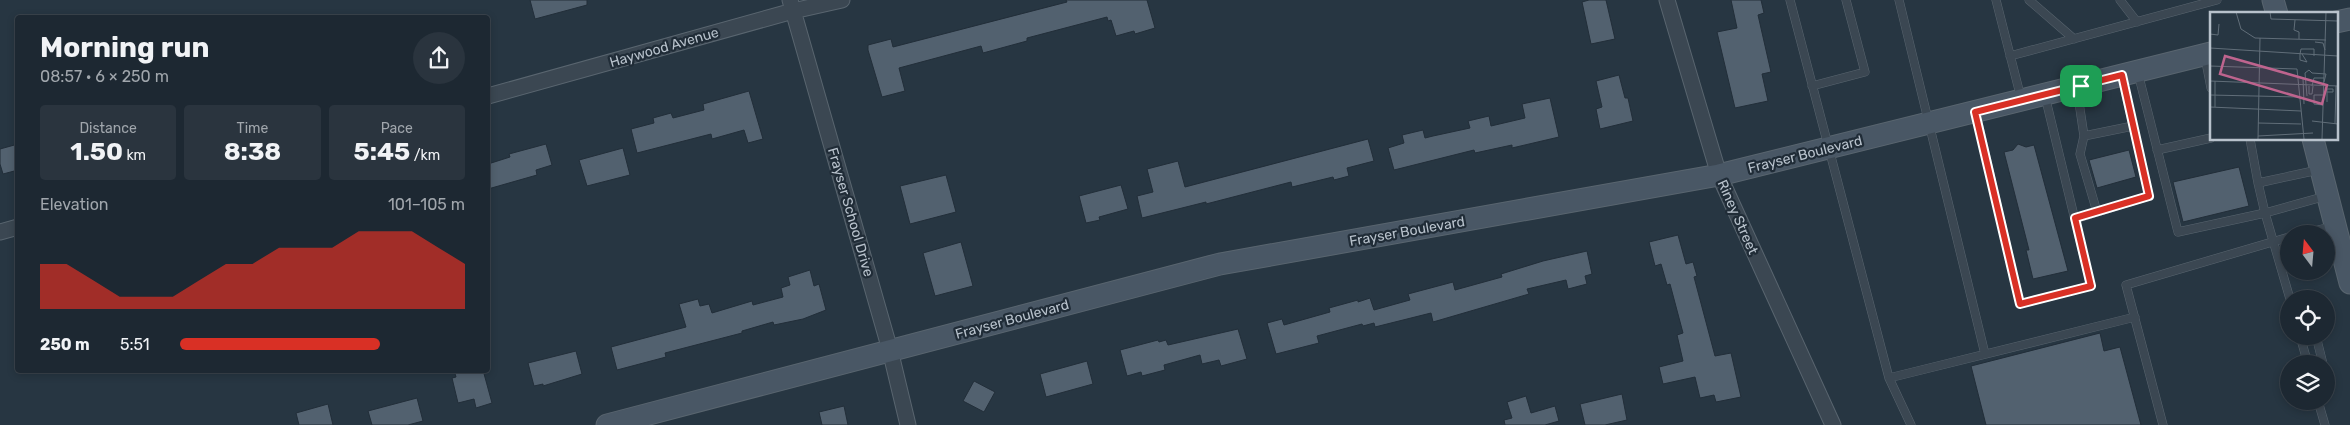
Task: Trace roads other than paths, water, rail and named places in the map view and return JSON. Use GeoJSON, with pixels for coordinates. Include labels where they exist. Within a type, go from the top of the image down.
{"type":"FeatureCollection","features":[{"type":"Feature","properties":{"kind":"main road","name":"Frayser Boulevard"},"geometry":{"type":"LineString","coordinates":[[607,425],[1220,264],[1719,175],[2208,54]]}},
{"type":"Feature","properties":{"kind":"main road"},"geometry":{"type":"LineString","coordinates":[[2313,140],[2350,283]]}},
{"type":"Feature","properties":{"kind":"street","name":"Haywood Avenue"},"geometry":{"type":"LineString","coordinates":[[490,95],[792,6],[842,0]]}},
{"type":"Feature","properties":{"kind":"street","name":"Riney Street"},"geometry":{"type":"LineString","coordinates":[[1667,0],[1719,175],[1830,424]]}},
{"type":"Feature","properties":{"kind":"street","name":"Frayser School Drive"},"geometry":{"type":"LineString","coordinates":[[792,6],[890,350],[908,425]]}},
{"type":"Feature","properties":{"kind":"street"},"geometry":{"type":"LineString","coordinates":[[0,232],[15,228]]}},
{"type":"Feature","properties":{"kind":"lane"},"geometry":{"type":"LineString","coordinates":[[1790,0],[1889,378],[1911,425]]}},
{"type":"Feature","properties":{"kind":"lane"},"geometry":{"type":"LineString","coordinates":[[1812,86],[1865,72],[1846,0]]}},
{"type":"Feature","properties":{"kind":"lane"},"geometry":{"type":"LineString","coordinates":[[1899,0],[1985,354]]}},
{"type":"Feature","properties":{"kind":"lane"},"geometry":{"type":"LineString","coordinates":[[1996,0],[2021,100]]}},
{"type":"Feature","properties":{"kind":"lane"},"geometry":{"type":"LineString","coordinates":[[2029,0],[2074,39]]}},
{"type":"Feature","properties":{"kind":"lane"},"geometry":{"type":"LineString","coordinates":[[2120,0],[2137,22]]}},
{"type":"Feature","properties":{"kind":"lane"},"geometry":{"type":"LineString","coordinates":[[2010,56],[2217,0]]}},
{"type":"Feature","properties":{"kind":"lane"},"geometry":{"type":"LineString","coordinates":[[2208,54],[2210,77]]}},
{"type":"Feature","properties":{"kind":"lane"},"geometry":{"type":"LineString","coordinates":[[2075,218],[2149,196],[2133,126],[2130,73]]}},
{"type":"Feature","properties":{"kind":"lane"},"geometry":{"type":"LineString","coordinates":[[2130,73],[2158,150],[2178,232],[2265,213],[2328,196]]}},
{"type":"Feature","properties":{"kind":"lane"},"geometry":{"type":"LineString","coordinates":[[2076,87],[2084,136],[2080,154],[2097,212]]}},
{"type":"Feature","properties":{"kind":"lane"},"geometry":{"type":"LineString","coordinates":[[1975,112],[2020,304],[2091,286],[2045,94]]}},
{"type":"Feature","properties":{"kind":"lane"},"geometry":{"type":"LineString","coordinates":[[2084,136],[2133,126]]}},
{"type":"Feature","properties":{"kind":"lane"},"geometry":{"type":"LineString","coordinates":[[2158,150],[2210,138]]}},
{"type":"Feature","properties":{"kind":"lane"},"geometry":{"type":"LineString","coordinates":[[2250,140],[2265,213],[2288,290]]}},
{"type":"Feature","properties":{"kind":"lane"},"geometry":{"type":"LineString","coordinates":[[2258,183],[2320,170]]}},
{"type":"Feature","properties":{"kind":"lane"},"geometry":{"type":"LineString","coordinates":[[2163,425],[2126,285],[2280,239]]}},
{"type":"Feature","properties":{"kind":"lane"},"geometry":{"type":"LineString","coordinates":[[1889,378],[2135,317]]}},
{"type":"Feature","properties":{"kind":"lane"},"geometry":{"type":"LineString","coordinates":[[2321,410],[2325,425]]}}]}
